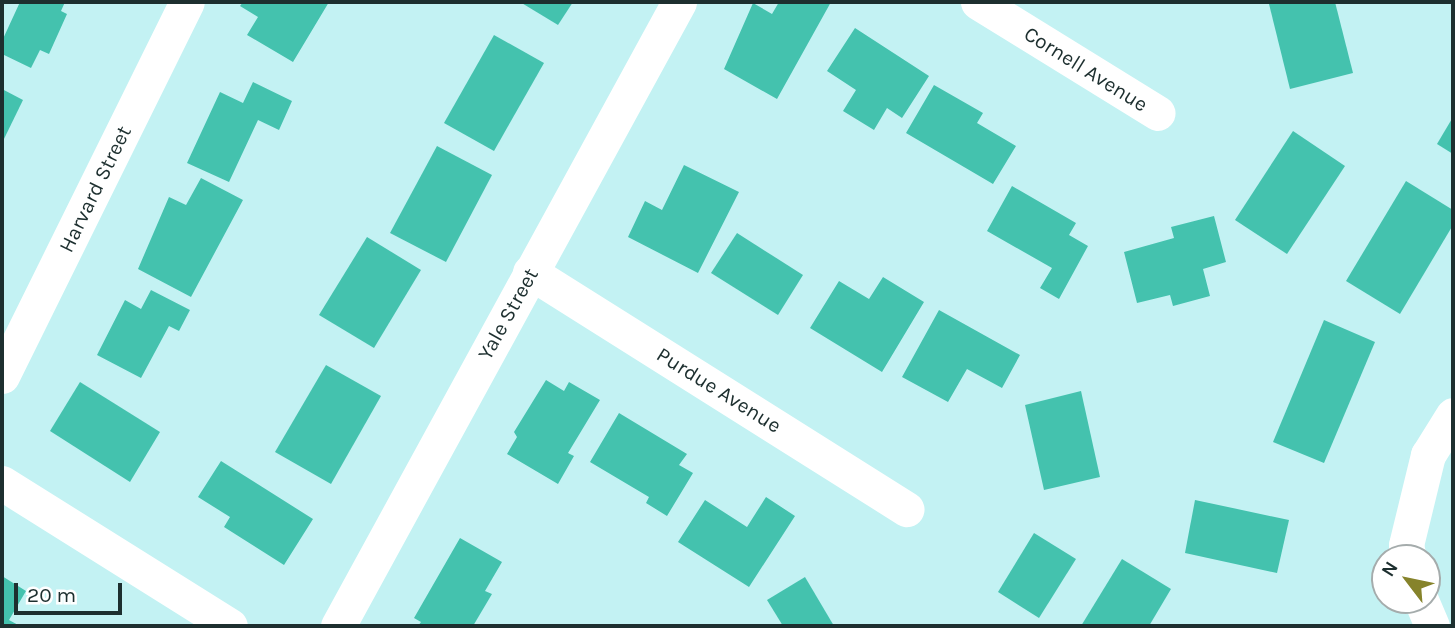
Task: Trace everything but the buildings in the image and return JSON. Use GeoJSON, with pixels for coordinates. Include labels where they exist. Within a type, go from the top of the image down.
{"type":"FeatureCollection","features":[{"type":"Feature","properties":{"kind":"street","name":"Harvard Street"},"geometry":{"type":"LineString","coordinates":[[2,376],[187,2]]}},
{"type":"Feature","properties":{"kind":"street","name":"Yale Street"},"geometry":{"type":"LineString","coordinates":[[338,626],[679,2]]}},
{"type":"Feature","properties":{"kind":"street","name":"Cornell Avenue"},"geometry":{"type":"LineString","coordinates":[[978,2],[1158,113]]}},
{"type":"Feature","properties":{"kind":"street","name":"Purdue Avenue"},"geometry":{"type":"LineString","coordinates":[[530,272],[907,509]]}},
{"type":"Feature","properties":{"kind":"street"},"geometry":{"type":"LineString","coordinates":[[1406,544],[1429,455],[1453,415]]}},
{"type":"Feature","properties":{"kind":"street"},"geometry":{"type":"LineString","coordinates":[[2,483],[230,626]]}}]}
